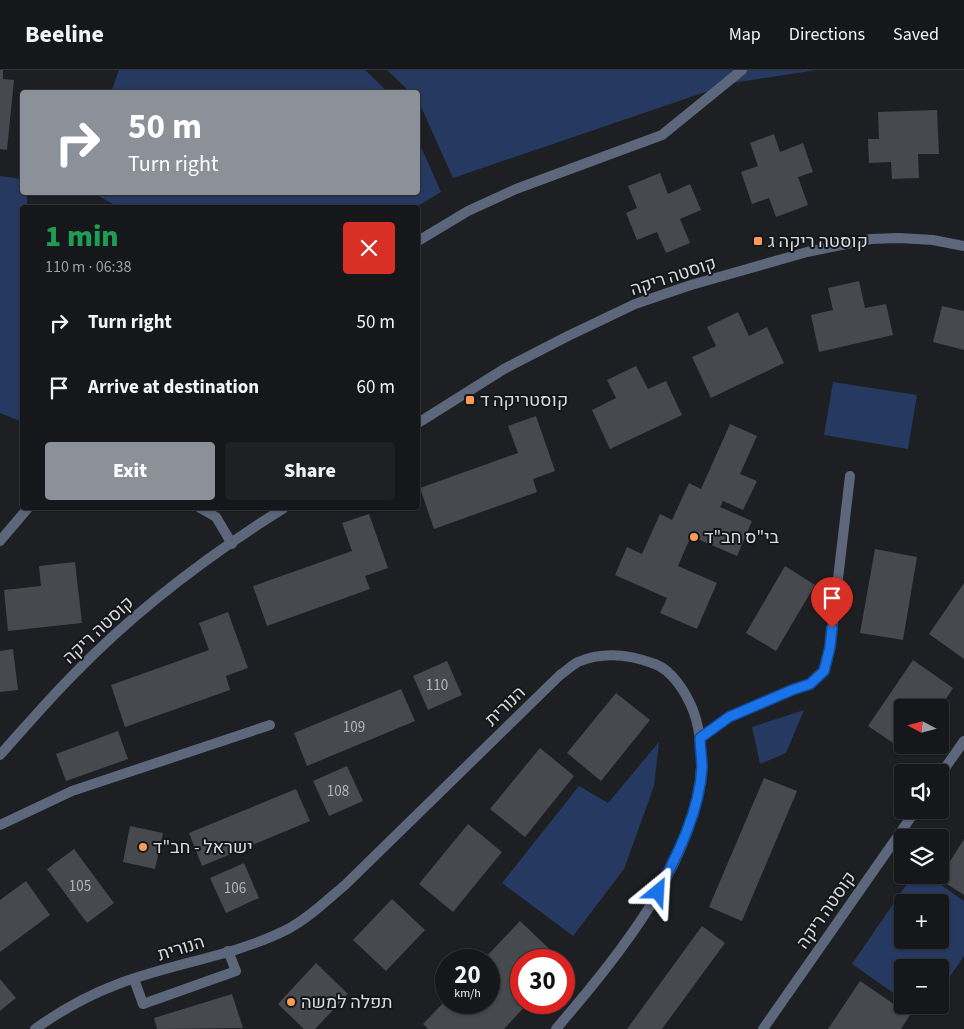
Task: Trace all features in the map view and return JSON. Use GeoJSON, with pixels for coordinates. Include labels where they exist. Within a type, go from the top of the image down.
{"type":"FeatureCollection","features":[{"type":"Feature","properties":{"kind":"street"},"geometry":{"type":"LineString","coordinates":[[420,240],[468,211],[516,189],[662,135],[742,70]]}},
{"type":"Feature","properties":{"kind":"street","name":"קוסטה ריקה"},"geometry":{"type":"LineString","coordinates":[[420,422],[504,369],[568,336],[636,304],[691,285],[807,252],[871,239],[899,238],[964,246]]}},
{"type":"Feature","properties":{"kind":"street"},"geometry":{"type":"LineString","coordinates":[[700,738],[729,717],[810,684],[824,671],[830,647],[850,476]]}},
{"type":"Feature","properties":{"kind":"street"},"geometry":{"type":"LineString","coordinates":[[0,541],[26,510]]}},
{"type":"Feature","properties":{"kind":"street"},"geometry":{"type":"LineString","coordinates":[[204,510],[216,517],[232,544]]}},
{"type":"Feature","properties":{"kind":"street","name":"קוסטה ריקה"},"geometry":{"type":"LineString","coordinates":[[0,755],[76,672],[132,619],[180,580],[281,510]]}},
{"type":"Feature","properties":{"kind":"street","name":"הנורית"},"geometry":{"type":"LineString","coordinates":[[34,1029],[79,1002],[118,984],[255,943],[288,929],[315,911],[345,885],[560,675],[578,662],[600,656],[623,656],[644,660],[661,666],[677,682],[689,700],[697,720],[700,738],[702,767],[699,793],[690,824],[651,906],[625,944],[556,1029]]}},
{"type":"Feature","properties":{"kind":"street"},"geometry":{"type":"LineString","coordinates":[[0,825],[72,791],[270,725]]}},
{"type":"Feature","properties":{"kind":"street"},"geometry":{"type":"LineString","coordinates":[[948,764],[964,741]]}},
{"type":"Feature","properties":{"kind":"street","name":"קוסטה ריקה"},"geometry":{"type":"LineString","coordinates":[[763,1029],[910,819]]}},
{"type":"Feature","properties":{"kind":"street"},"geometry":{"type":"LineString","coordinates":[[134,979],[143,1004],[236,971],[228,951]]}},
{"type":"Feature","properties":{"kind":"shaded area"},"geometry":{"type":"Polygon","coordinates":[[[119,70],[365,70],[386,90],[112,90],[119,70]]]}},
{"type":"Feature","properties":{"kind":"shaded area"},"geometry":{"type":"Polygon","coordinates":[[[387,70],[817,70],[732,83],[453,178],[420,104],[420,90],[408,90],[387,70]]]}},
{"type":"Feature","properties":{"kind":"shaded area"},"geometry":{"type":"Polygon","coordinates":[[[420,145],[441,192],[419,205],[115,205],[97,195],[420,195],[420,145]]]}},
{"type":"Feature","properties":{"kind":"shaded area"},"geometry":{"type":"Polygon","coordinates":[[[0,176],[20,179],[20,195],[27,195],[27,205],[20,205],[20,421],[0,413],[0,176]]]}},
{"type":"Feature","properties":{"kind":"shaded area"},"geometry":{"type":"Polygon","coordinates":[[[833,382],[917,395],[908,449],[824,435],[833,382]]]}},
{"type":"Feature","properties":{"kind":"shaded area"},"geometry":{"type":"Polygon","coordinates":[[[804,710],[786,753],[760,764],[752,727],[804,710]]]}},
{"type":"Feature","properties":{"kind":"shaded area"},"geometry":{"type":"Polygon","coordinates":[[[659,742],[654,786],[624,869],[573,936],[502,883],[579,786],[608,803],[659,742]]]}},
{"type":"Feature","properties":{"kind":"shaded area"},"geometry":{"type":"Polygon","coordinates":[[[907,884],[940,884],[964,901],[964,956],[949,978],[949,959],[894,959],[894,993],[852,964],[894,903],[894,949],[949,949],[949,894],[900,894],[907,884]]]}},
{"type":"Feature","properties":{"kind":"building"},"geometry":{"type":"Polygon","coordinates":[[[0,70],[3,70],[3,79],[14,80],[7,150],[0,149],[0,70]]]}},
{"type":"Feature","properties":{"kind":"building"},"geometry":{"type":"Polygon","coordinates":[[[937,110],[939,154],[918,154],[919,178],[892,179],[891,162],[869,163],[868,139],[879,139],[878,112],[937,110]]]}},
{"type":"Feature","properties":{"kind":"building"},"geometry":{"type":"Polygon","coordinates":[[[774,134],[780,152],[803,143],[813,172],[798,177],[808,205],[776,217],[769,198],[752,204],[741,172],[758,166],[750,143],[774,134]]]}},
{"type":"Feature","properties":{"kind":"building"},"geometry":{"type":"Polygon","coordinates":[[[660,173],[668,194],[690,184],[701,210],[680,219],[690,243],[666,253],[657,232],[637,240],[626,213],[637,208],[628,186],[660,173]]]}},
{"type":"Feature","properties":{"kind":"building"},"geometry":{"type":"Polygon","coordinates":[[[859,281],[865,308],[886,304],[893,335],[819,352],[811,315],[833,310],[828,288],[859,281]]]}},
{"type":"Feature","properties":{"kind":"building"},"geometry":{"type":"Polygon","coordinates":[[[942,306],[964,311],[964,350],[933,342],[942,306]]]}},
{"type":"Feature","properties":{"kind":"building"},"geometry":{"type":"Polygon","coordinates":[[[738,312],[749,336],[767,327],[784,363],[711,398],[692,357],[716,346],[707,327],[738,312]]]}},
{"type":"Feature","properties":{"kind":"building"},"geometry":{"type":"Polygon","coordinates":[[[636,366],[648,389],[666,381],[682,415],[610,449],[592,410],[616,398],[607,380],[636,366]]]}},
{"type":"Feature","properties":{"kind":"building"},"geometry":{"type":"Polygon","coordinates":[[[536,416],[555,471],[533,479],[537,492],[434,529],[420,488],[518,453],[508,426],[536,416]]]}},
{"type":"Feature","properties":{"kind":"building"},"geometry":{"type":"Polygon","coordinates":[[[730,424],[757,436],[740,474],[757,481],[743,510],[723,501],[720,507],[752,521],[737,556],[691,536],[678,566],[717,583],[697,629],[660,613],[667,598],[615,575],[627,547],[642,554],[660,514],[672,520],[689,483],[701,489],[730,424]]]}},
{"type":"Feature","properties":{"kind":"building"},"geometry":{"type":"Polygon","coordinates":[[[369,514],[388,568],[365,576],[370,589],[267,626],[253,586],[352,551],[342,523],[369,514]]]}},
{"type":"Feature","properties":{"kind":"building"},"geometry":{"type":"Polygon","coordinates":[[[875,549],[917,557],[903,640],[860,633],[875,549]]]}},
{"type":"Feature","properties":{"kind":"building"},"geometry":{"type":"Polygon","coordinates":[[[75,562],[82,623],[8,631],[4,590],[41,586],[39,566],[75,562]]]}},
{"type":"Feature","properties":{"kind":"building"},"geometry":{"type":"Polygon","coordinates":[[[785,566],[815,585],[776,651],[746,633],[785,566]]]}},
{"type":"Feature","properties":{"kind":"building"},"geometry":{"type":"Polygon","coordinates":[[[964,583],[964,659],[929,634],[964,583]]]}},
{"type":"Feature","properties":{"kind":"building"},"geometry":{"type":"Polygon","coordinates":[[[228,612],[248,668],[226,676],[230,690],[125,727],[111,685],[209,650],[199,623],[228,612]]]}},
{"type":"Feature","properties":{"kind":"building"},"geometry":{"type":"Polygon","coordinates":[[[13,649],[18,690],[0,692],[0,651],[13,649]]]}},
{"type":"Feature","properties":{"kind":"building"},"geometry":{"type":"Polygon","coordinates":[[[913,660],[953,688],[946,699],[894,699],[894,744],[868,726],[913,660]]]}},
{"type":"Feature","properties":{"kind":"building"},"geometry":{"type":"Polygon","coordinates":[[[447,661],[462,695],[428,710],[413,676],[447,661]]]}},
{"type":"Feature","properties":{"kind":"building"},"geometry":{"type":"Polygon","coordinates":[[[401,689],[415,721],[307,766],[294,733],[401,689]]]}},
{"type":"Feature","properties":{"kind":"building"},"geometry":{"type":"Polygon","coordinates":[[[616,693],[650,720],[601,781],[567,753],[616,693]]]}},
{"type":"Feature","properties":{"kind":"building"},"geometry":{"type":"Polygon","coordinates":[[[118,731],[128,759],[66,781],[56,754],[118,731]]]}},
{"type":"Feature","properties":{"kind":"building"},"geometry":{"type":"Polygon","coordinates":[[[540,748],[574,776],[525,837],[490,809],[540,748]]]}},
{"type":"Feature","properties":{"kind":"building"},"geometry":{"type":"Polygon","coordinates":[[[347,766],[363,801],[329,816],[313,781],[347,766]]]}},
{"type":"Feature","properties":{"kind":"building"},"geometry":{"type":"Polygon","coordinates":[[[764,778],[797,791],[742,921],[709,907],[764,778]]]}},
{"type":"Feature","properties":{"kind":"building"},"geometry":{"type":"Polygon","coordinates":[[[296,789],[310,821],[202,866],[189,833],[296,789]]]}},
{"type":"Feature","properties":{"kind":"building"},"geometry":{"type":"Polygon","coordinates":[[[468,824],[502,852],[453,912],[419,884],[468,824]]]}},
{"type":"Feature","properties":{"kind":"building","name":"ישראל - חב\"ד"},"geometry":{"type":"Polygon","coordinates":[[[130,826],[163,833],[155,869],[123,862],[130,826]]]}},
{"type":"Feature","properties":{"kind":"building"},"geometry":{"type":"Polygon","coordinates":[[[964,839],[964,895],[947,884],[949,884],[949,863],[964,839]]]}},
{"type":"Feature","properties":{"kind":"building"},"geometry":{"type":"Polygon","coordinates":[[[74,849],[114,903],[87,923],[47,869],[74,849]]]}},
{"type":"Feature","properties":{"kind":"building"},"geometry":{"type":"Polygon","coordinates":[[[244,863],[259,898],[226,913],[210,878],[244,863]]]}},
{"type":"Feature","properties":{"kind":"building"},"geometry":{"type":"Polygon","coordinates":[[[26,881],[50,915],[0,952],[0,900],[26,881]]]}},
{"type":"Feature","properties":{"kind":"building"},"geometry":{"type":"Polygon","coordinates":[[[392,899],[425,930],[386,971],[353,940],[392,899]]]}},
{"type":"Feature","properties":{"kind":"building"},"geometry":{"type":"Polygon","coordinates":[[[520,921],[549,949],[510,949],[510,1014],[518,1014],[504,1029],[428,1029],[423,1024],[435,1011],[435,1014],[500,1014],[500,949],[493,949],[520,921]]]}},
{"type":"Feature","properties":{"kind":"building"},"geometry":{"type":"Polygon","coordinates":[[[702,926],[725,943],[662,1029],[627,1029],[702,926]]]}},
{"type":"Feature","properties":{"kind":"building"},"geometry":{"type":"Polygon","coordinates":[[[316,963],[348,994],[315,1029],[304,1029],[278,1004],[316,963]]]}},
{"type":"Feature","properties":{"kind":"building"},"geometry":{"type":"Polygon","coordinates":[[[0,979],[16,998],[0,1011],[0,979]]]}},
{"type":"Feature","properties":{"kind":"building"},"geometry":{"type":"Polygon","coordinates":[[[860,981],[894,1004],[894,1014],[910,1015],[901,1029],[828,1029],[860,981]]]}},
{"type":"Feature","properties":{"kind":"building"},"geometry":{"type":"Polygon","coordinates":[[[232,994],[243,1028],[157,1029],[154,1018],[232,994]]]}},
{"type":"Feature","properties":{"kind":"place","name":"קוסטה ריקה ג"},"geometry":{"type":"Point","coordinates":[758,241]}},
{"type":"Feature","properties":{"kind":"place","name":"קוסטריקה ד"},"geometry":{"type":"Point","coordinates":[470,400]}},
{"type":"Feature","properties":{"kind":"place","name":"בי\"ס חב\"ד"},"geometry":{"type":"Point","coordinates":[694,537]}},
{"type":"Feature","properties":{"kind":"place","name":"ישראל - חב\"ד"},"geometry":{"type":"Point","coordinates":[143,847]}},
{"type":"Feature","properties":{"kind":"place","name":"תפלה למשה"},"geometry":{"type":"Point","coordinates":[291,1002]}},
{"type":"Feature","properties":{"kind":"route"},"geometry":{"type":"LineString","coordinates":[[658,892],[690,824],[699,793],[702,767],[700,738],[729,717],[810,684],[824,671],[830,647],[832,628]]}}]}
